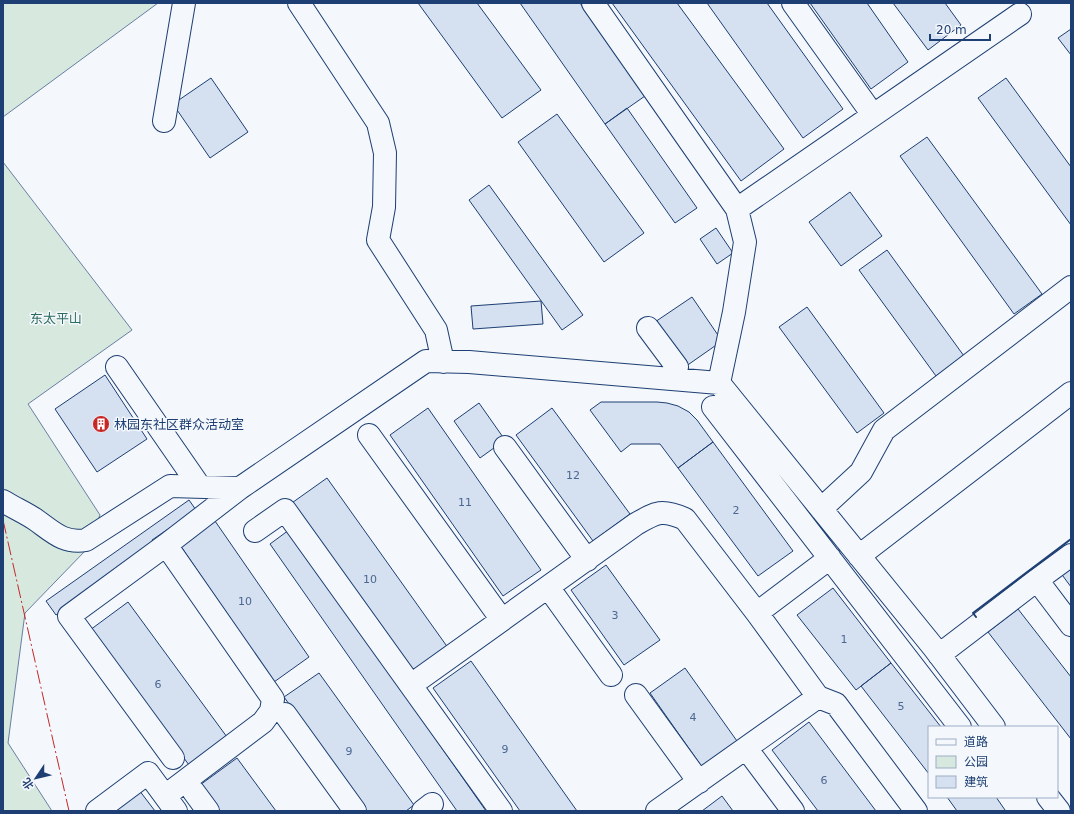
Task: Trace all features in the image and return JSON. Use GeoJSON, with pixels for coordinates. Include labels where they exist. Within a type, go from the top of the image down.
{"type":"FeatureCollection","features":[{"type":"Feature","properties":{"kind":"street"},"geometry":{"type":"LineString","coordinates":[[164,121],[184,3]]}},
{"type":"Feature","properties":{"kind":"street"},"geometry":{"type":"LineString","coordinates":[[299,3],[378,123],[385,153],[384,207],[378,240],[436,330],[443,362]]}},
{"type":"Feature","properties":{"kind":"street"},"geometry":{"type":"LineString","coordinates":[[592,3],[737,209],[745,242],[734,312],[719,383]]}},
{"type":"Feature","properties":{"kind":"street"},"geometry":{"type":"LineString","coordinates":[[793,3],[873,115]]}},
{"type":"Feature","properties":{"kind":"street"},"geometry":{"type":"LineString","coordinates":[[737,209],[1020,14]]}},
{"type":"Feature","properties":{"kind":"street"},"geometry":{"type":"LineString","coordinates":[[821,509],[861,472],[884,430],[1071,287]]}},
{"type":"Feature","properties":{"kind":"street"},"geometry":{"type":"LineString","coordinates":[[644,376],[654,336],[677,367]]}},
{"type":"Feature","properties":{"kind":"street"},"geometry":{"type":"LineString","coordinates":[[173,758],[69,616],[166,545],[240,488],[426,361],[469,362],[719,383],[939,655],[993,726]]}},
{"type":"Feature","properties":{"kind":"street"},"geometry":{"type":"LineString","coordinates":[[117,367],[200,487]]}},
{"type":"Feature","properties":{"kind":"street"},"geometry":{"type":"LineString","coordinates":[[859,556],[1071,393]]}},
{"type":"Feature","properties":{"kind":"street"},"geometry":{"type":"LineString","coordinates":[[713,407],[959,726]]}},
{"type":"Feature","properties":{"kind":"street"},"geometry":{"type":"LineString","coordinates":[[369,434],[502,620]]}},
{"type":"Feature","properties":{"kind":"street"},"geometry":{"type":"LineString","coordinates":[[505,447],[587,560]]}},
{"type":"Feature","properties":{"kind":"street"},"geometry":{"type":"LineString","coordinates":[[3,501],[35,519],[50,531],[76,542],[86,540],[170,486],[240,488]]}},
{"type":"Feature","properties":{"kind":"street"},"geometry":{"type":"LineString","coordinates":[[255,531],[285,510],[501,811]]}},
{"type":"Feature","properties":{"kind":"street"},"geometry":{"type":"LineString","coordinates":[[411,685],[650,516],[660,512],[672,513],[685,519],[757,613],[818,697],[836,704],[916,811]]}},
{"type":"Feature","properties":{"kind":"street"},"geometry":{"type":"LineString","coordinates":[[97,811],[148,773],[171,803],[263,722],[271,711],[273,699],[166,545]]}},
{"type":"Feature","properties":{"kind":"street"},"geometry":{"type":"LineString","coordinates":[[939,655],[1071,555]]}},
{"type":"Feature","properties":{"kind":"street"},"geometry":{"type":"LineString","coordinates":[[757,613],[830,558]]}},
{"type":"Feature","properties":{"kind":"street"},"geometry":{"type":"LineString","coordinates":[[1037,580],[1071,625]]}},
{"type":"Feature","properties":{"kind":"street"},"geometry":{"type":"LineString","coordinates":[[548,587],[611,675]]}},
{"type":"Feature","properties":{"kind":"street"},"geometry":{"type":"LineString","coordinates":[[636,695],[698,782]]}},
{"type":"Feature","properties":{"kind":"street"},"geometry":{"type":"LineString","coordinates":[[657,811],[818,697]]}},
{"type":"Feature","properties":{"kind":"street"},"geometry":{"type":"LineString","coordinates":[[285,714],[355,811]]}},
{"type":"Feature","properties":{"kind":"street"},"geometry":{"type":"LineString","coordinates":[[746,748],[793,811]]}},
{"type":"Feature","properties":{"kind":"street"},"geometry":{"type":"LineString","coordinates":[[194,792],[208,811]]}},
{"type":"Feature","properties":{"kind":"street"},"geometry":{"type":"LineString","coordinates":[[1049,798],[1059,811]]}},
{"type":"Feature","properties":{"kind":"green space"},"geometry":{"type":"Polygon","coordinates":[[[3,3],[158,3],[3,117],[3,3]]]}},
{"type":"Feature","properties":{"kind":"green space","name":"东太平山"},"geometry":{"type":"Polygon","coordinates":[[[3,162],[132,330],[28,404],[100,515],[85,551],[25,613],[8,743],[52,811],[3,811],[3,162]]]}},
{"type":"Feature","properties":{"kind":"building"},"geometry":{"type":"Polygon","coordinates":[[[418,3],[477,3],[541,90],[502,118],[418,3]]]}},
{"type":"Feature","properties":{"kind":"building"},"geometry":{"type":"Polygon","coordinates":[[[520,3],[580,3],[645,96],[605,124],[520,3]]]}},
{"type":"Feature","properties":{"kind":"building"},"geometry":{"type":"Polygon","coordinates":[[[612,3],[677,3],[784,149],[741,181],[612,3]]]}},
{"type":"Feature","properties":{"kind":"building"},"geometry":{"type":"Polygon","coordinates":[[[707,3],[767,3],[843,109],[803,138],[707,3]]]}},
{"type":"Feature","properties":{"kind":"building"},"geometry":{"type":"Polygon","coordinates":[[[810,3],[867,3],[908,62],[871,89],[810,3]]]}},
{"type":"Feature","properties":{"kind":"building"},"geometry":{"type":"Polygon","coordinates":[[[893,3],[945,3],[961,25],[928,50],[893,3]]]}},
{"type":"Feature","properties":{"kind":"building"},"geometry":{"type":"Polygon","coordinates":[[[1071,29],[1071,55],[1058,38],[1071,29]]]}},
{"type":"Feature","properties":{"kind":"building"},"geometry":{"type":"Polygon","coordinates":[[[211,78],[248,132],[210,158],[173,104],[211,78]]]}},
{"type":"Feature","properties":{"kind":"building"},"geometry":{"type":"Polygon","coordinates":[[[1006,78],[1071,167],[1071,225],[978,98],[1006,78]]]}},
{"type":"Feature","properties":{"kind":"building"},"geometry":{"type":"Polygon","coordinates":[[[627,108],[697,208],[675,223],[605,124],[627,108]]]}},
{"type":"Feature","properties":{"kind":"building"},"geometry":{"type":"Polygon","coordinates":[[[557,114],[644,233],[604,262],[518,142],[557,114]]]}},
{"type":"Feature","properties":{"kind":"building"},"geometry":{"type":"Polygon","coordinates":[[[927,137],[1042,294],[1014,314],[900,156],[927,137]]]}},
{"type":"Feature","properties":{"kind":"building"},"geometry":{"type":"Polygon","coordinates":[[[489,185],[583,315],[562,330],[469,200],[489,185]]]}},
{"type":"Feature","properties":{"kind":"building"},"geometry":{"type":"Polygon","coordinates":[[[850,192],[882,236],[841,266],[809,222],[850,192]]]}},
{"type":"Feature","properties":{"kind":"building"},"geometry":{"type":"Polygon","coordinates":[[[716,228],[733,253],[717,264],[700,239],[716,228]]]}},
{"type":"Feature","properties":{"kind":"building"},"geometry":{"type":"Polygon","coordinates":[[[887,250],[964,356],[936,376],[859,270],[887,250]]]}},
{"type":"Feature","properties":{"kind":"building"},"geometry":{"type":"Polygon","coordinates":[[[692,297],[722,341],[682,369],[652,324],[692,297]]]}},
{"type":"Feature","properties":{"kind":"building"},"geometry":{"type":"Polygon","coordinates":[[[541,301],[543,324],[473,329],[471,306],[541,301]]]}},
{"type":"Feature","properties":{"kind":"building"},"geometry":{"type":"Polygon","coordinates":[[[807,307],[884,413],[857,433],[779,327],[807,307]]]}},
{"type":"Feature","properties":{"kind":"building","name":"林园东社区群众活动室"},"geometry":{"type":"Polygon","coordinates":[[[105,375],[147,439],[97,472],[55,409],[105,375]]]}},
{"type":"Feature","properties":{"kind":"building"},"geometry":{"type":"Polygon","coordinates":[[[601,402],[657,402],[678,406],[689,412],[697,420],[713,442],[678,468],[660,444],[631,444],[621,452],[590,410],[601,402]]]}},
{"type":"Feature","properties":{"kind":"building"},"geometry":{"type":"Polygon","coordinates":[[[479,403],[505,440],[480,458],[454,421],[479,403]]]}},
{"type":"Feature","properties":{"kind":"building"},"geometry":{"type":"Polygon","coordinates":[[[428,408],[541,570],[503,596],[390,435],[428,408]]]}},
{"type":"Feature","properties":{"kind":"building"},"geometry":{"type":"Polygon","coordinates":[[[552,408],[630,514],[593,541],[516,435],[552,408]]]}},
{"type":"Feature","properties":{"kind":"building"},"geometry":{"type":"Polygon","coordinates":[[[713,442],[793,551],[758,576],[678,468],[713,442]]]}},
{"type":"Feature","properties":{"kind":"building"},"geometry":{"type":"Polygon","coordinates":[[[327,478],[451,652],[413,679],[289,505],[327,478]]]}},
{"type":"Feature","properties":{"kind":"building"},"geometry":{"type":"Polygon","coordinates":[[[189,500],[196,510],[152,540],[155,545],[56,615],[46,601],[189,500]]]}},
{"type":"Feature","properties":{"kind":"building"},"geometry":{"type":"Polygon","coordinates":[[[215,521],[309,657],[274,682],[180,545],[215,521]]]}},
{"type":"Feature","properties":{"kind":"building"},"geometry":{"type":"Polygon","coordinates":[[[289,530],[486,811],[457,811],[270,544],[289,530]]]}},
{"type":"Feature","properties":{"kind":"building"},"geometry":{"type":"Polygon","coordinates":[[[1071,564],[1071,587],[1060,572],[1071,564]]]}},
{"type":"Feature","properties":{"kind":"building"},"geometry":{"type":"Polygon","coordinates":[[[606,565],[660,640],[624,665],[571,590],[606,565]]]}},
{"type":"Feature","properties":{"kind":"building"},"geometry":{"type":"Polygon","coordinates":[[[833,588],[891,663],[856,690],[797,615],[833,588]]]}},
{"type":"Feature","properties":{"kind":"building"},"geometry":{"type":"Polygon","coordinates":[[[128,602],[227,737],[189,765],[90,630],[128,602]]]}},
{"type":"Feature","properties":{"kind":"building"},"geometry":{"type":"Polygon","coordinates":[[[1018,609],[1071,677],[1071,739],[988,632],[1018,609]]]}},
{"type":"Feature","properties":{"kind":"building"},"geometry":{"type":"Polygon","coordinates":[[[471,661],[577,811],[520,811],[433,688],[471,661]]]}},
{"type":"Feature","properties":{"kind":"building"},"geometry":{"type":"Polygon","coordinates":[[[891,663],[940,726],[928,726],[928,773],[861,686],[891,663]]]}},
{"type":"Feature","properties":{"kind":"building"},"geometry":{"type":"Polygon","coordinates":[[[685,668],[737,741],[702,767],[650,693],[685,668]]]}},
{"type":"Feature","properties":{"kind":"building"},"geometry":{"type":"Polygon","coordinates":[[[319,673],[414,805],[406,811],[366,811],[284,697],[319,673]]]}},
{"type":"Feature","properties":{"kind":"building"},"geometry":{"type":"Polygon","coordinates":[[[809,722],[876,811],[818,811],[772,750],[809,722]]]}},
{"type":"Feature","properties":{"kind":"building"},"geometry":{"type":"Polygon","coordinates":[[[237,758],[276,811],[220,811],[200,785],[237,758]]]}},
{"type":"Feature","properties":{"kind":"building"},"geometry":{"type":"Polygon","coordinates":[[[139,790],[155,811],[110,811],[139,790]]]}},
{"type":"Feature","properties":{"kind":"building"},"geometry":{"type":"Polygon","coordinates":[[[722,796],[733,811],[702,811],[722,796]]]}},
{"type":"Feature","properties":{"kind":"building"},"geometry":{"type":"Polygon","coordinates":[[[948,798],[997,798],[1005,810],[1004,811],[957,811],[948,798]]]}},
{"type":"Feature","properties":{"kind":"wall"},"geometry":{"type":"LineString","coordinates":[[976,617],[973,613],[1071,539]]}},
{"type":"Feature","properties":{"kind":"power"},"geometry":{"type":"LineString","coordinates":[[3,520],[69,811]]}},
{"type":"Feature","properties":{"kind":"place","name":"林园东社区群众活动室"},"geometry":{"type":"Point","coordinates":[101,424]}}]}
